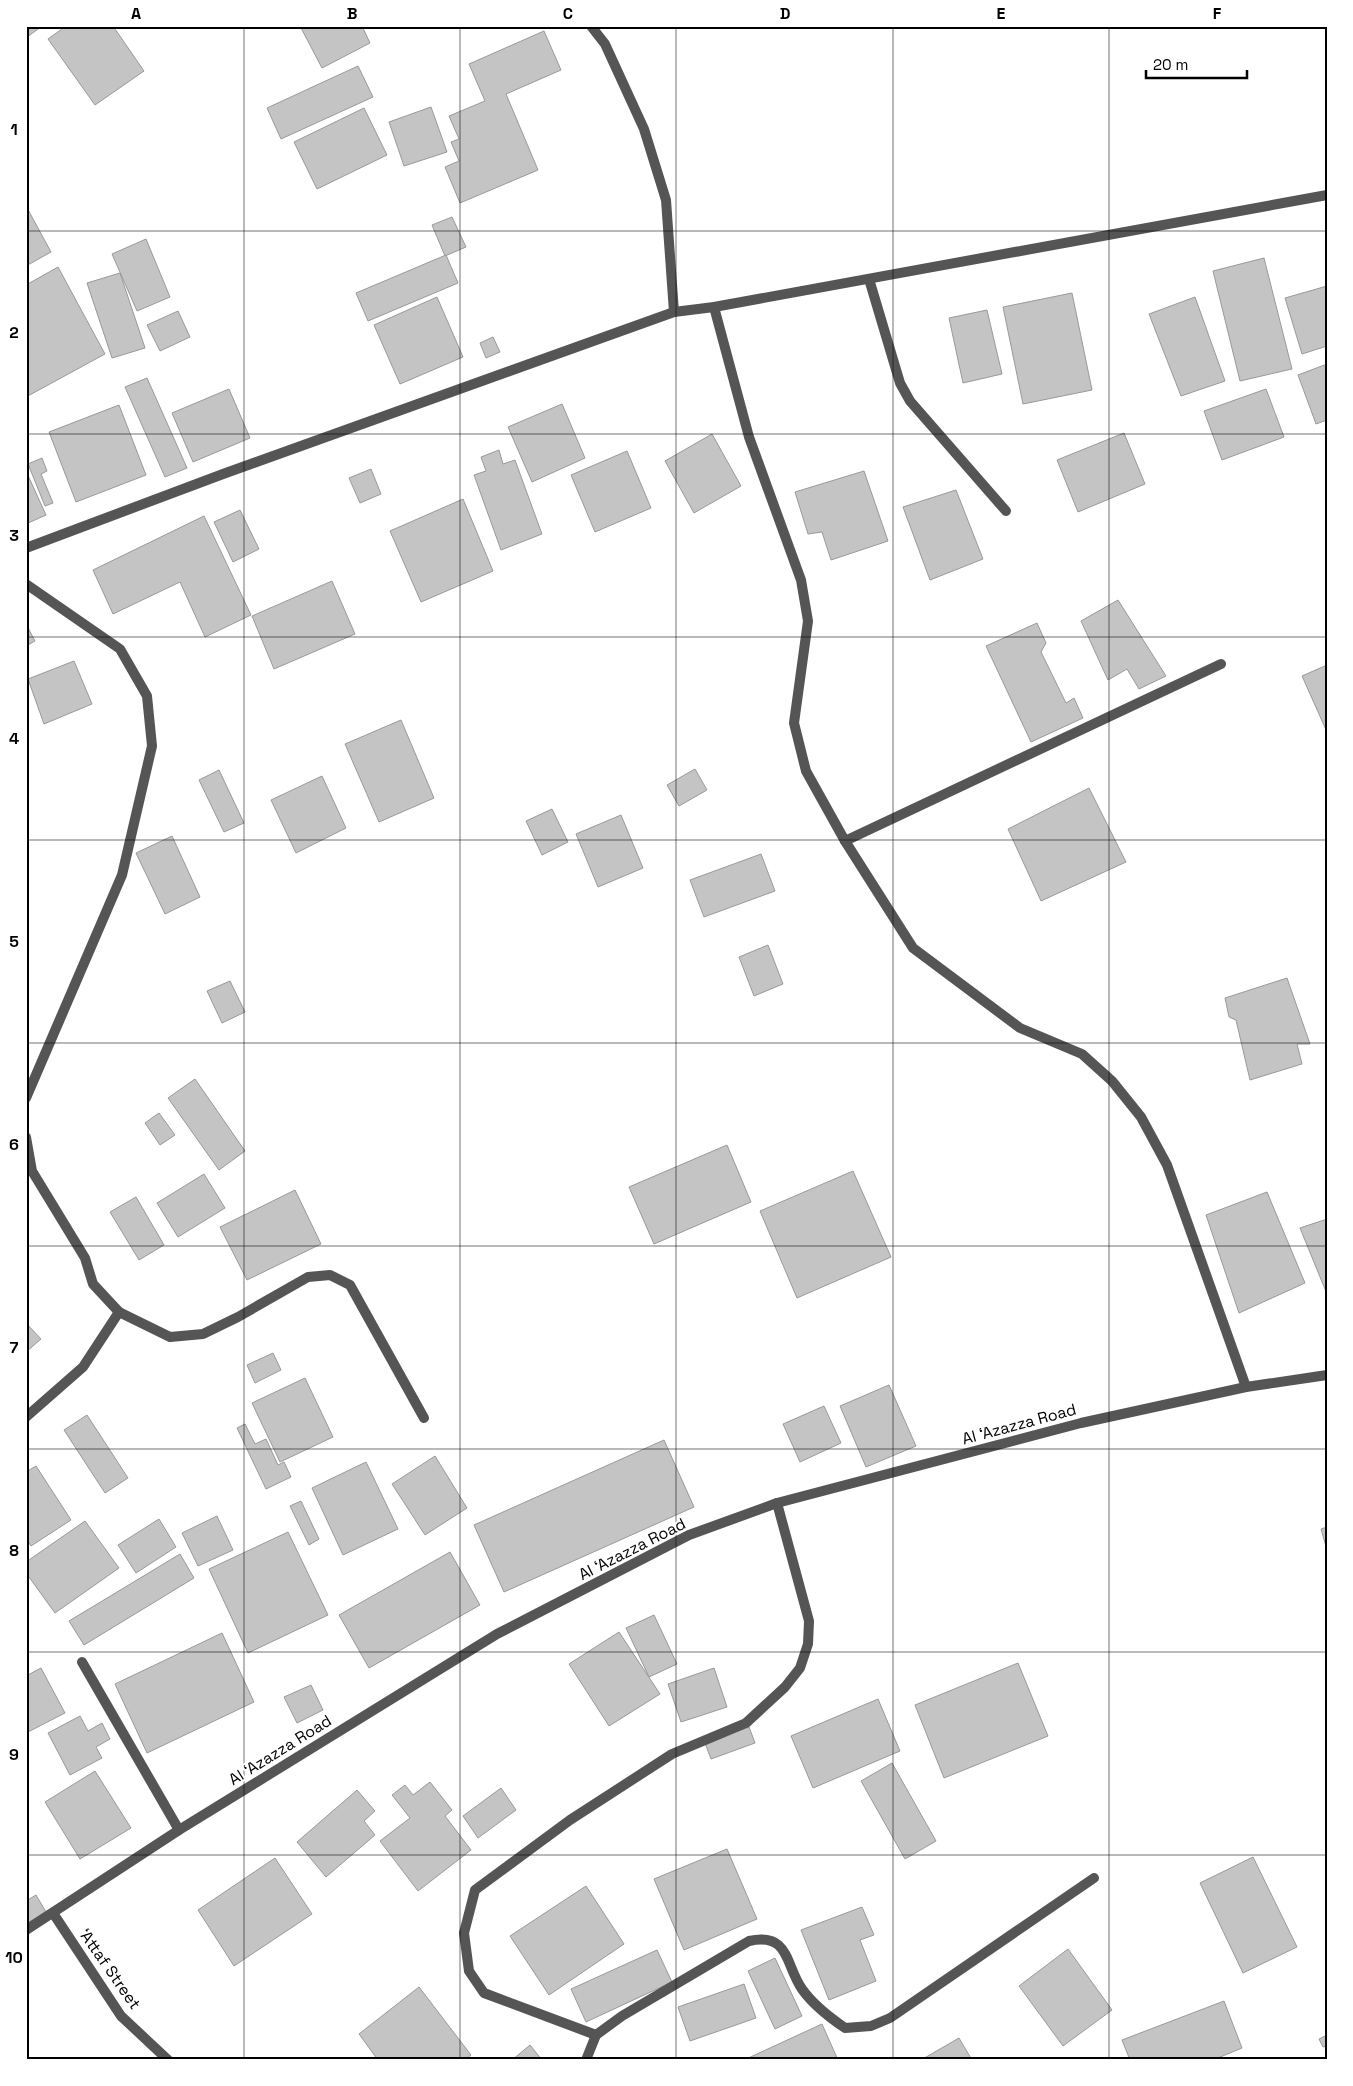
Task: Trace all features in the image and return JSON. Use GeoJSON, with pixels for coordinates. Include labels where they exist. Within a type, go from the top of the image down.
{"type":"FeatureCollection","features":[{"type":"Feature","properties":{"kind":"street"},"geometry":{"type":"LineString","coordinates":[[591,26],[606,44],[644,129],[666,200],[674,312]]}},
{"type":"Feature","properties":{"kind":"street"},"geometry":{"type":"LineString","coordinates":[[26,548],[223,474],[674,312],[714,307],[1327,195]]}},
{"type":"Feature","properties":{"kind":"street"},"geometry":{"type":"LineString","coordinates":[[869,279],[900,383],[910,401],[1006,511]]}},
{"type":"Feature","properties":{"kind":"street"},"geometry":{"type":"LineString","coordinates":[[714,307],[749,438],[801,580],[808,621],[794,723],[806,771],[845,841],[913,948],[1020,1028],[1082,1054],[1112,1081],[1141,1117],[1167,1165],[1246,1387]]}},
{"type":"Feature","properties":{"kind":"street"},"geometry":{"type":"LineString","coordinates":[[26,584],[120,649],[147,696],[152,746],[122,875],[26,1098]]}},
{"type":"Feature","properties":{"kind":"street"},"geometry":{"type":"LineString","coordinates":[[845,841],[1221,664]]}},
{"type":"Feature","properties":{"kind":"street"},"geometry":{"type":"LineString","coordinates":[[26,1137],[32,1171],[85,1258],[93,1284],[119,1312],[170,1337],[203,1334],[238,1317],[308,1276],[330,1275],[350,1285],[424,1418]]}},
{"type":"Feature","properties":{"kind":"street"},"geometry":{"type":"LineString","coordinates":[[26,1417],[83,1367],[119,1312]]}},
{"type":"Feature","properties":{"kind":"street","name":"Al ‘Azazza Road"},"geometry":{"type":"LineString","coordinates":[[26,1930],[179,1830],[497,1634],[689,1536],[777,1503],[1081,1423],[1246,1387],[1327,1374]]}},
{"type":"Feature","properties":{"kind":"street"},"geometry":{"type":"LineString","coordinates":[[596,2035],[484,1993],[468,1971],[464,1932],[475,1890],[570,1820],[672,1754],[746,1722],[785,1688],[800,1668],[808,1644],[809,1621],[777,1503]]}},
{"type":"Feature","properties":{"kind":"street"},"geometry":{"type":"LineString","coordinates":[[82,1662],[179,1830]]}},
{"type":"Feature","properties":{"kind":"street"},"geometry":{"type":"LineString","coordinates":[[586,2060],[596,2035],[646,2000],[749,1941],[764,1938],[777,1942],[787,1956],[802,1988],[822,2011],[845,2028],[871,2026],[890,2018],[1094,1878]]}},
{"type":"Feature","properties":{"kind":"street","name":"‘Attaf Street"},"geometry":{"type":"LineString","coordinates":[[53,1913],[121,2016],[168,2060]]}},
{"type":"Feature","properties":{"kind":"building"},"geometry":{"type":"Polygon","coordinates":[[[26,26],[42,26],[26,38],[26,26]]]}},
{"type":"Feature","properties":{"kind":"building"},"geometry":{"type":"Polygon","coordinates":[[[66,26],[113,26],[144,71],[95,105],[48,39],[66,26]]]}},
{"type":"Feature","properties":{"kind":"building"},"geometry":{"type":"Polygon","coordinates":[[[300,26],[362,26],[370,43],[322,68],[300,26]]]}},
{"type":"Feature","properties":{"kind":"building"},"geometry":{"type":"Polygon","coordinates":[[[544,31],[561,70],[506,94],[538,170],[460,203],[445,167],[459,161],[451,142],[459,139],[449,116],[485,101],[469,64],[544,31]]]}},
{"type":"Feature","properties":{"kind":"building"},"geometry":{"type":"Polygon","coordinates":[[[358,66],[373,97],[281,139],[267,108],[358,66]]]}},
{"type":"Feature","properties":{"kind":"building"},"geometry":{"type":"Polygon","coordinates":[[[431,107],[447,152],[404,166],[389,122],[431,107]]]}},
{"type":"Feature","properties":{"kind":"building"},"geometry":{"type":"Polygon","coordinates":[[[364,108],[387,155],[317,189],[294,142],[364,108]]]}},
{"type":"Feature","properties":{"kind":"building"},"geometry":{"type":"Polygon","coordinates":[[[26,206],[51,252],[26,266],[26,206]]]}},
{"type":"Feature","properties":{"kind":"building"},"geometry":{"type":"Polygon","coordinates":[[[452,217],[466,247],[445,256],[432,225],[452,217]]]}},
{"type":"Feature","properties":{"kind":"building"},"geometry":{"type":"Polygon","coordinates":[[[146,239],[170,297],[137,311],[112,254],[146,239]]]}},
{"type":"Feature","properties":{"kind":"building"},"geometry":{"type":"Polygon","coordinates":[[[446,255],[458,283],[368,321],[356,293],[446,255]]]}},
{"type":"Feature","properties":{"kind":"building"},"geometry":{"type":"Polygon","coordinates":[[[1264,258],[1292,369],[1240,381],[1213,271],[1264,258]]]}},
{"type":"Feature","properties":{"kind":"building"},"geometry":{"type":"Polygon","coordinates":[[[58,267],[105,354],[26,397],[26,285],[58,267]]]}},
{"type":"Feature","properties":{"kind":"building"},"geometry":{"type":"Polygon","coordinates":[[[120,273],[145,348],[112,358],[87,283],[120,273]]]}},
{"type":"Feature","properties":{"kind":"building"},"geometry":{"type":"Polygon","coordinates":[[[1327,286],[1327,346],[1302,354],[1285,298],[1327,286]]]}},
{"type":"Feature","properties":{"kind":"building"},"geometry":{"type":"Polygon","coordinates":[[[1072,293],[1092,390],[1023,404],[1003,307],[1072,293]]]}},
{"type":"Feature","properties":{"kind":"building"},"geometry":{"type":"Polygon","coordinates":[[[437,297],[463,357],[400,384],[374,325],[437,297]]]}},
{"type":"Feature","properties":{"kind":"building"},"geometry":{"type":"Polygon","coordinates":[[[1195,297],[1225,381],[1181,396],[1149,314],[1195,297]]]}},
{"type":"Feature","properties":{"kind":"building"},"geometry":{"type":"Polygon","coordinates":[[[987,310],[1002,374],[963,383],[949,318],[987,310]]]}},
{"type":"Feature","properties":{"kind":"building"},"geometry":{"type":"Polygon","coordinates":[[[178,311],[190,337],[160,351],[147,325],[178,311]]]}},
{"type":"Feature","properties":{"kind":"building"},"geometry":{"type":"Polygon","coordinates":[[[493,337],[500,352],[486,358],[480,343],[493,337]]]}},
{"type":"Feature","properties":{"kind":"building"},"geometry":{"type":"Polygon","coordinates":[[[1327,364],[1327,420],[1316,424],[1298,375],[1327,364]]]}},
{"type":"Feature","properties":{"kind":"building"},"geometry":{"type":"Polygon","coordinates":[[[147,378],[187,468],[165,477],[125,387],[147,378]]]}},
{"type":"Feature","properties":{"kind":"building"},"geometry":{"type":"Polygon","coordinates":[[[229,389],[250,438],[193,462],[172,413],[229,389]]]}},
{"type":"Feature","properties":{"kind":"building"},"geometry":{"type":"Polygon","coordinates":[[[1266,389],[1284,437],[1222,460],[1204,411],[1266,389]]]}},
{"type":"Feature","properties":{"kind":"building"},"geometry":{"type":"Polygon","coordinates":[[[562,404],[585,458],[532,482],[508,427],[562,404]]]}},
{"type":"Feature","properties":{"kind":"building"},"geometry":{"type":"Polygon","coordinates":[[[119,405],[146,475],[76,502],[49,432],[119,405]]]}},
{"type":"Feature","properties":{"kind":"building"},"geometry":{"type":"Polygon","coordinates":[[[1124,433],[1145,484],[1078,512],[1057,460],[1124,433]]]}},
{"type":"Feature","properties":{"kind":"building"},"geometry":{"type":"Polygon","coordinates":[[[712,434],[741,486],[694,513],[665,461],[712,434]]]}},
{"type":"Feature","properties":{"kind":"building"},"geometry":{"type":"Polygon","coordinates":[[[499,450],[503,464],[515,460],[542,534],[501,550],[474,475],[486,471],[481,457],[499,450]]]}},
{"type":"Feature","properties":{"kind":"building"},"geometry":{"type":"Polygon","coordinates":[[[627,451],[651,508],[595,532],[571,475],[627,451]]]}},
{"type":"Feature","properties":{"kind":"building"},"geometry":{"type":"Polygon","coordinates":[[[42,458],[47,471],[41,474],[53,503],[45,506],[28,464],[42,458]]]}},
{"type":"Feature","properties":{"kind":"building"},"geometry":{"type":"Polygon","coordinates":[[[371,469],[381,494],[360,503],[349,478],[371,469]]]}},
{"type":"Feature","properties":{"kind":"building"},"geometry":{"type":"Polygon","coordinates":[[[26,471],[46,515],[26,524],[26,471]]]}},
{"type":"Feature","properties":{"kind":"building"},"geometry":{"type":"Polygon","coordinates":[[[864,471],[888,541],[831,560],[822,532],[808,534],[795,492],[864,471]]]}},
{"type":"Feature","properties":{"kind":"building"},"geometry":{"type":"Polygon","coordinates":[[[956,490],[983,559],[930,580],[903,507],[956,490]]]}},
{"type":"Feature","properties":{"kind":"building"},"geometry":{"type":"Polygon","coordinates":[[[463,499],[493,571],[421,602],[390,531],[463,499]]]}},
{"type":"Feature","properties":{"kind":"building"},"geometry":{"type":"Polygon","coordinates":[[[240,510],[259,549],[233,562],[214,522],[240,510]]]}},
{"type":"Feature","properties":{"kind":"building"},"geometry":{"type":"Polygon","coordinates":[[[204,516],[251,615],[205,637],[180,582],[113,614],[93,570],[204,516]]]}},
{"type":"Feature","properties":{"kind":"building"},"geometry":{"type":"Polygon","coordinates":[[[332,581],[355,634],[274,669],[252,616],[332,581]]]}},
{"type":"Feature","properties":{"kind":"building"},"geometry":{"type":"Polygon","coordinates":[[[1118,600],[1166,676],[1139,689],[1127,669],[1108,680],[1081,621],[1118,600]]]}},
{"type":"Feature","properties":{"kind":"building"},"geometry":{"type":"Polygon","coordinates":[[[1037,623],[1046,643],[1041,652],[1066,703],[1074,698],[1083,718],[1031,742],[986,646],[1037,623]]]}},
{"type":"Feature","properties":{"kind":"building"},"geometry":{"type":"Polygon","coordinates":[[[26,624],[35,641],[26,646],[26,624]]]}},
{"type":"Feature","properties":{"kind":"building"},"geometry":{"type":"Polygon","coordinates":[[[74,661],[92,704],[44,724],[28,679],[74,661]]]}},
{"type":"Feature","properties":{"kind":"building"},"geometry":{"type":"Polygon","coordinates":[[[1327,665],[1327,732],[1302,676],[1327,665]]]}},
{"type":"Feature","properties":{"kind":"building"},"geometry":{"type":"Polygon","coordinates":[[[401,720],[434,798],[379,822],[345,744],[401,720]]]}},
{"type":"Feature","properties":{"kind":"building"},"geometry":{"type":"Polygon","coordinates":[[[695,769],[707,790],[679,806],[667,785],[695,769]]]}},
{"type":"Feature","properties":{"kind":"building"},"geometry":{"type":"Polygon","coordinates":[[[219,770],[244,823],[224,832],[199,780],[219,770]]]}},
{"type":"Feature","properties":{"kind":"building"},"geometry":{"type":"Polygon","coordinates":[[[322,776],[346,828],[296,853],[271,800],[322,776]]]}},
{"type":"Feature","properties":{"kind":"building"},"geometry":{"type":"Polygon","coordinates":[[[1089,788],[1126,862],[1041,901],[1008,829],[1089,788]]]}},
{"type":"Feature","properties":{"kind":"building"},"geometry":{"type":"Polygon","coordinates":[[[552,809],[568,842],[542,855],[526,821],[552,809]]]}},
{"type":"Feature","properties":{"kind":"building"},"geometry":{"type":"Polygon","coordinates":[[[621,815],[643,868],[598,887],[576,834],[621,815]]]}},
{"type":"Feature","properties":{"kind":"building"},"geometry":{"type":"Polygon","coordinates":[[[172,836],[200,897],[165,914],[136,853],[172,836]]]}},
{"type":"Feature","properties":{"kind":"building"},"geometry":{"type":"Polygon","coordinates":[[[761,854],[775,891],[704,917],[690,880],[761,854]]]}},
{"type":"Feature","properties":{"kind":"building"},"geometry":{"type":"Polygon","coordinates":[[[768,945],[783,984],[754,996],[739,957],[768,945]]]}},
{"type":"Feature","properties":{"kind":"building"},"geometry":{"type":"Polygon","coordinates":[[[1287,978],[1310,1044],[1297,1044],[1302,1064],[1250,1080],[1236,1020],[1229,1017],[1225,998],[1287,978]]]}},
{"type":"Feature","properties":{"kind":"building"},"geometry":{"type":"Polygon","coordinates":[[[230,981],[245,1012],[222,1023],[207,991],[230,981]]]}},
{"type":"Feature","properties":{"kind":"building"},"geometry":{"type":"Polygon","coordinates":[[[195,1079],[245,1151],[219,1170],[168,1098],[195,1079]]]}},
{"type":"Feature","properties":{"kind":"building"},"geometry":{"type":"Polygon","coordinates":[[[159,1113],[175,1135],[160,1145],[145,1123],[159,1113]]]}},
{"type":"Feature","properties":{"kind":"building"},"geometry":{"type":"Polygon","coordinates":[[[727,1145],[751,1202],[654,1244],[629,1187],[727,1145]]]}},
{"type":"Feature","properties":{"kind":"building"},"geometry":{"type":"Polygon","coordinates":[[[853,1171],[891,1257],[797,1298],[760,1211],[853,1171]]]}},
{"type":"Feature","properties":{"kind":"building"},"geometry":{"type":"Polygon","coordinates":[[[204,1174],[225,1208],[178,1237],[157,1203],[204,1174]]]}},
{"type":"Feature","properties":{"kind":"building"},"geometry":{"type":"Polygon","coordinates":[[[295,1190],[321,1244],[247,1280],[220,1227],[295,1190]]]}},
{"type":"Feature","properties":{"kind":"building"},"geometry":{"type":"Polygon","coordinates":[[[1267,1192],[1305,1283],[1239,1313],[1206,1215],[1267,1192]]]}},
{"type":"Feature","properties":{"kind":"building"},"geometry":{"type":"Polygon","coordinates":[[[136,1197],[164,1245],[139,1260],[110,1212],[136,1197]]]}},
{"type":"Feature","properties":{"kind":"building"},"geometry":{"type":"Polygon","coordinates":[[[1327,1219],[1327,1294],[1300,1228],[1327,1219]]]}},
{"type":"Feature","properties":{"kind":"building"},"geometry":{"type":"Polygon","coordinates":[[[26,1323],[41,1339],[26,1352],[26,1323]]]}},
{"type":"Feature","properties":{"kind":"building"},"geometry":{"type":"Polygon","coordinates":[[[273,1353],[281,1370],[255,1383],[247,1365],[273,1353]]]}},
{"type":"Feature","properties":{"kind":"building"},"geometry":{"type":"Polygon","coordinates":[[[305,1378],[333,1437],[280,1462],[252,1403],[305,1378]]]}},
{"type":"Feature","properties":{"kind":"building"},"geometry":{"type":"Polygon","coordinates":[[[889,1385],[916,1446],[866,1467],[840,1406],[889,1385]]]}},
{"type":"Feature","properties":{"kind":"building"},"geometry":{"type":"Polygon","coordinates":[[[824,1406],[841,1443],[800,1462],[783,1424],[824,1406]]]}},
{"type":"Feature","properties":{"kind":"building"},"geometry":{"type":"Polygon","coordinates":[[[87,1415],[128,1478],[105,1493],[64,1430],[87,1415]]]}},
{"type":"Feature","properties":{"kind":"building"},"geometry":{"type":"Polygon","coordinates":[[[245,1424],[255,1444],[266,1439],[278,1465],[284,1462],[291,1477],[266,1489],[237,1428],[245,1424]]]}},
{"type":"Feature","properties":{"kind":"building"},"geometry":{"type":"Polygon","coordinates":[[[664,1440],[694,1507],[504,1592],[474,1525],[664,1440]]]}},
{"type":"Feature","properties":{"kind":"building"},"geometry":{"type":"Polygon","coordinates":[[[435,1456],[467,1508],[425,1535],[392,1484],[435,1456]]]}},
{"type":"Feature","properties":{"kind":"building"},"geometry":{"type":"Polygon","coordinates":[[[366,1462],[398,1529],[343,1555],[312,1488],[366,1462]]]}},
{"type":"Feature","properties":{"kind":"building"},"geometry":{"type":"Polygon","coordinates":[[[36,1466],[71,1520],[31,1546],[26,1538],[26,1472],[36,1466]]]}},
{"type":"Feature","properties":{"kind":"building"},"geometry":{"type":"Polygon","coordinates":[[[301,1501],[319,1539],[309,1545],[290,1506],[301,1501]]]}},
{"type":"Feature","properties":{"kind":"building"},"geometry":{"type":"Polygon","coordinates":[[[217,1516],[233,1550],[198,1566],[182,1533],[217,1516]]]}},
{"type":"Feature","properties":{"kind":"building"},"geometry":{"type":"Polygon","coordinates":[[[159,1519],[176,1547],[136,1573],[118,1545],[159,1519]]]}},
{"type":"Feature","properties":{"kind":"building"},"geometry":{"type":"Polygon","coordinates":[[[85,1521],[119,1568],[55,1613],[26,1573],[26,1562],[85,1521]]]}},
{"type":"Feature","properties":{"kind":"building"},"geometry":{"type":"Polygon","coordinates":[[[1327,1527],[1327,1550],[1321,1529],[1327,1527]]]}},
{"type":"Feature","properties":{"kind":"building"},"geometry":{"type":"Polygon","coordinates":[[[288,1532],[328,1615],[248,1653],[209,1569],[288,1532]]]}},
{"type":"Feature","properties":{"kind":"building"},"geometry":{"type":"Polygon","coordinates":[[[450,1552],[480,1605],[369,1668],[339,1615],[450,1552]]]}},
{"type":"Feature","properties":{"kind":"building"},"geometry":{"type":"Polygon","coordinates":[[[180,1554],[194,1578],[84,1645],[69,1621],[180,1554]]]}},
{"type":"Feature","properties":{"kind":"building"},"geometry":{"type":"Polygon","coordinates":[[[654,1615],[677,1664],[649,1677],[626,1628],[654,1615]]]}},
{"type":"Feature","properties":{"kind":"building"},"geometry":{"type":"Polygon","coordinates":[[[619,1632],[660,1694],[609,1726],[569,1664],[619,1632]]]}},
{"type":"Feature","properties":{"kind":"building"},"geometry":{"type":"Polygon","coordinates":[[[222,1633],[254,1702],[147,1753],[115,1684],[222,1633]]]}},
{"type":"Feature","properties":{"kind":"building"},"geometry":{"type":"Polygon","coordinates":[[[1018,1663],[1048,1736],[944,1778],[915,1705],[1018,1663]]]}},
{"type":"Feature","properties":{"kind":"building"},"geometry":{"type":"Polygon","coordinates":[[[41,1668],[65,1713],[26,1733],[26,1676],[41,1668]]]}},
{"type":"Feature","properties":{"kind":"building"},"geometry":{"type":"Polygon","coordinates":[[[714,1668],[727,1707],[681,1722],[668,1684],[714,1668]]]}},
{"type":"Feature","properties":{"kind":"building"},"geometry":{"type":"Polygon","coordinates":[[[311,1685],[323,1710],[297,1723],[284,1697],[311,1685]]]}},
{"type":"Feature","properties":{"kind":"building"},"geometry":{"type":"Polygon","coordinates":[[[878,1699],[900,1751],[813,1788],[791,1736],[878,1699]]]}},
{"type":"Feature","properties":{"kind":"building"},"geometry":{"type":"Polygon","coordinates":[[[80,1716],[88,1731],[102,1723],[110,1739],[96,1747],[102,1758],[70,1775],[48,1733],[80,1716]]]}},
{"type":"Feature","properties":{"kind":"building"},"geometry":{"type":"Polygon","coordinates":[[[749,1727],[755,1743],[711,1759],[705,1743],[749,1727]]]}},
{"type":"Feature","properties":{"kind":"building"},"geometry":{"type":"Polygon","coordinates":[[[892,1763],[936,1841],[905,1859],[861,1781],[892,1763]]]}},
{"type":"Feature","properties":{"kind":"building"},"geometry":{"type":"Polygon","coordinates":[[[95,1771],[131,1828],[80,1859],[45,1802],[95,1771]]]}},
{"type":"Feature","properties":{"kind":"building"},"geometry":{"type":"Polygon","coordinates":[[[430,1782],[452,1810],[445,1816],[471,1850],[418,1891],[380,1841],[410,1818],[392,1795],[405,1785],[413,1795],[430,1782]]]}},
{"type":"Feature","properties":{"kind":"building"},"geometry":{"type":"Polygon","coordinates":[[[501,1788],[516,1810],[478,1838],[463,1816],[501,1788]]]}},
{"type":"Feature","properties":{"kind":"building"},"geometry":{"type":"Polygon","coordinates":[[[357,1790],[375,1811],[364,1821],[375,1835],[326,1877],[297,1842],[357,1790]]]}},
{"type":"Feature","properties":{"kind":"building"},"geometry":{"type":"Polygon","coordinates":[[[727,1849],[757,1919],[684,1950],[654,1879],[727,1849]]]}},
{"type":"Feature","properties":{"kind":"building"},"geometry":{"type":"Polygon","coordinates":[[[1253,1857],[1297,1947],[1243,1973],[1200,1883],[1253,1857]]]}},
{"type":"Feature","properties":{"kind":"building"},"geometry":{"type":"Polygon","coordinates":[[[275,1858],[312,1914],[234,1966],[198,1910],[275,1858]]]}},
{"type":"Feature","properties":{"kind":"building"},"geometry":{"type":"Polygon","coordinates":[[[586,1886],[624,1944],[549,1995],[510,1936],[586,1886]]]}},
{"type":"Feature","properties":{"kind":"building"},"geometry":{"type":"Polygon","coordinates":[[[36,1895],[46,1912],[26,1924],[26,1901],[36,1895]]]}},
{"type":"Feature","properties":{"kind":"building"},"geometry":{"type":"Polygon","coordinates":[[[862,1907],[874,1935],[860,1940],[876,1981],[829,2000],[801,1930],[862,1907]]]}},
{"type":"Feature","properties":{"kind":"building"},"geometry":{"type":"Polygon","coordinates":[[[1068,1949],[1112,2010],[1063,2046],[1019,1986],[1068,1949]]]}},
{"type":"Feature","properties":{"kind":"building"},"geometry":{"type":"Polygon","coordinates":[[[657,1950],[672,1982],[586,2022],[571,1989],[657,1950]]]}},
{"type":"Feature","properties":{"kind":"building"},"geometry":{"type":"Polygon","coordinates":[[[775,1958],[802,2016],[775,2029],[748,1971],[775,1958]]]}},
{"type":"Feature","properties":{"kind":"building"},"geometry":{"type":"Polygon","coordinates":[[[744,1984],[756,2018],[690,2041],[678,2007],[744,1984]]]}},
{"type":"Feature","properties":{"kind":"building"},"geometry":{"type":"Polygon","coordinates":[[[419,1987],[471,2055],[465,2060],[378,2060],[359,2034],[419,1987]]]}},
{"type":"Feature","properties":{"kind":"building"},"geometry":{"type":"Polygon","coordinates":[[[1224,2001],[1242,2048],[1213,2060],[1130,2060],[1122,2040],[1224,2001]]]}},
{"type":"Feature","properties":{"kind":"building"},"geometry":{"type":"Polygon","coordinates":[[[822,2024],[838,2060],[744,2060],[822,2024]]]}},
{"type":"Feature","properties":{"kind":"building"},"geometry":{"type":"Polygon","coordinates":[[[1327,2035],[1327,2046],[1323,2047],[1319,2039],[1327,2035]]]}},
{"type":"Feature","properties":{"kind":"building"},"geometry":{"type":"Polygon","coordinates":[[[959,2038],[972,2060],[921,2060],[959,2038]]]}},
{"type":"Feature","properties":{"kind":"building"},"geometry":{"type":"Polygon","coordinates":[[[530,2045],[542,2060],[512,2060],[530,2045]]]}}]}
